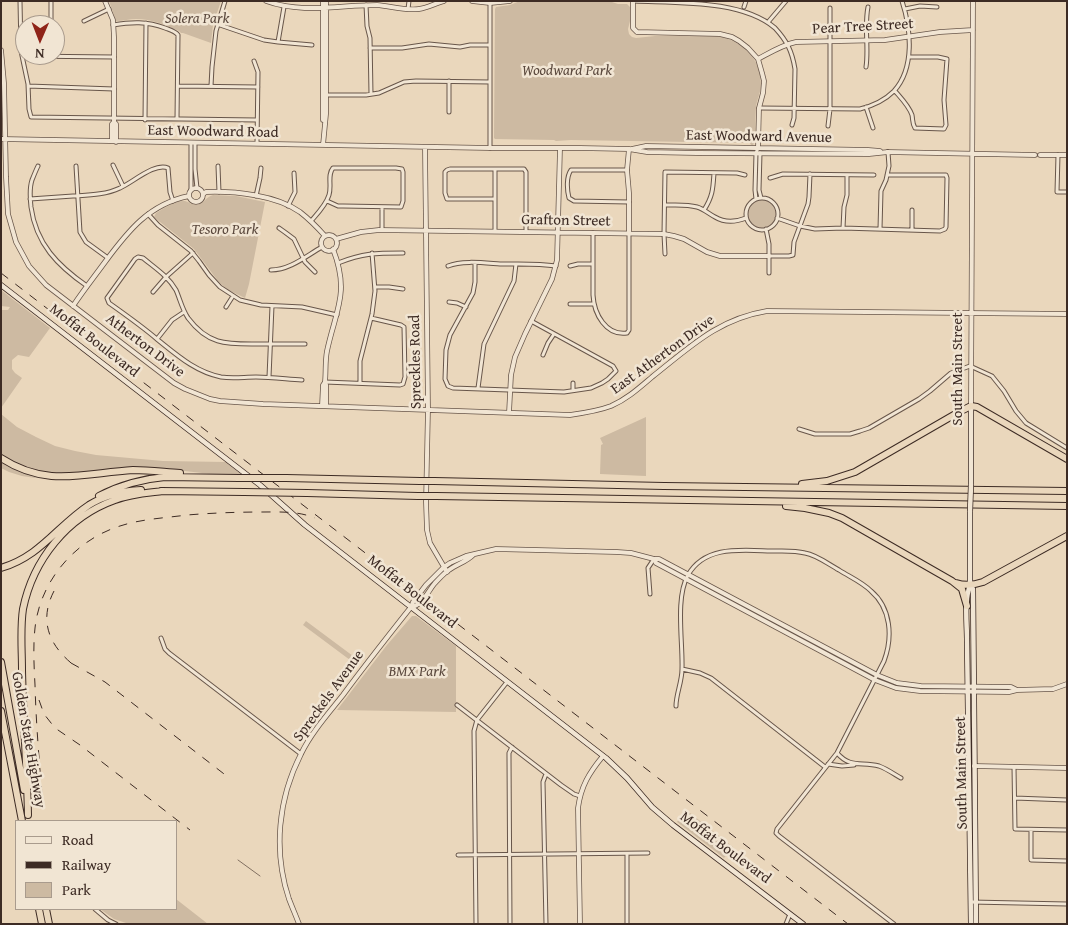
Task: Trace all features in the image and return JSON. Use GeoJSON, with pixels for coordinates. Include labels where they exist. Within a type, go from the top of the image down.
{"type":"FeatureCollection","features":[{"type":"Feature","properties":{"kind":"highway"},"geometry":{"type":"LineString","coordinates":[[778,488],[822,482],[848,475],[971,406],[977,407],[1067,459]]}},
{"type":"Feature","properties":{"kind":"highway"},"geometry":{"type":"LineString","coordinates":[[1,458],[32,473],[53,476],[70,477],[135,470],[213,477]]}},
{"type":"Feature","properties":{"kind":"highway"},"geometry":{"type":"LineString","coordinates":[[1,567],[32,551],[77,511],[109,490],[154,478],[286,478],[778,488],[1067,491]]}},
{"type":"Feature","properties":{"kind":"highway"},"geometry":{"type":"LineString","coordinates":[[1,567],[20,561],[34,552],[81,511],[98,500],[117,493],[141,490],[1067,506]]}},
{"type":"Feature","properties":{"kind":"highway"},"geometry":{"type":"LineString","coordinates":[[29,818],[22,702],[22,620],[27,594],[35,573],[40,562],[55,542],[70,526],[86,514],[114,500],[136,494],[163,491]]}},
{"type":"Feature","properties":{"kind":"highway"},"geometry":{"type":"LineString","coordinates":[[758,502],[804,508],[842,518],[962,589],[967,606]]}},
{"type":"Feature","properties":{"kind":"highway"},"geometry":{"type":"LineString","coordinates":[[952,582],[961,584],[983,582],[1067,536]]}},
{"type":"Feature","properties":{"kind":"highway","name":"Golden State Highway"},"geometry":{"type":"LineString","coordinates":[[1,662],[29,818]]}},
{"type":"Feature","properties":{"kind":"highway","name":"Golden State Highway"},"geometry":{"type":"LineString","coordinates":[[1,711],[22,820]]}},
{"type":"Feature","properties":{"kind":"highway"},"geometry":{"type":"LineString","coordinates":[[40,910],[47,923]]}},
{"type":"Feature","properties":{"kind":"highway"},"geometry":{"type":"LineString","coordinates":[[46,910],[47,923]]}},
{"type":"Feature","properties":{"kind":"main road","name":"Moffat Boulevard"},"geometry":{"type":"LineString","coordinates":[[1,285],[260,485],[305,525],[602,756],[627,778],[652,807],[673,825],[803,924]]}},
{"type":"Feature","properties":{"kind":"main road","name":"South Main Street"},"geometry":{"type":"LineString","coordinates":[[971,406],[970,584],[967,606],[967,640],[974,766],[973,828],[976,924]]}},
{"type":"Feature","properties":{"kind":"main road","name":"South Main Street"},"geometry":{"type":"LineString","coordinates":[[970,584],[973,589],[974,662],[969,750],[973,828]]}},
{"type":"Feature","properties":{"kind":"main road"},"geometry":{"type":"LineString","coordinates":[[967,619],[973,619]]}},
{"type":"Feature","properties":{"kind":"main road"},"geometry":{"type":"LineString","coordinates":[[967,640],[970,643],[974,662]]}},
{"type":"Feature","properties":{"kind":"main road"},"geometry":{"type":"LineString","coordinates":[[969,750],[974,766]]}},
{"type":"Feature","properties":{"kind":"main road","name":"South Main Street"},"geometry":{"type":"LineString","coordinates":[[971,924],[974,902]]}},
{"type":"Feature","properties":{"kind":"street"},"geometry":{"type":"LineString","coordinates":[[20,1],[21,15]]}},
{"type":"Feature","properties":{"kind":"street"},"geometry":{"type":"LineString","coordinates":[[51,1],[51,15]]}},
{"type":"Feature","properties":{"kind":"street"},"geometry":{"type":"LineString","coordinates":[[105,1],[113,20],[114,120],[116,124],[114,142]]}},
{"type":"Feature","properties":{"kind":"street"},"geometry":{"type":"LineString","coordinates":[[211,86],[217,24],[225,1]]}},
{"type":"Feature","properties":{"kind":"street"},"geometry":{"type":"LineString","coordinates":[[266,1],[284,6],[366,5],[408,9],[424,8],[444,1]]}},
{"type":"Feature","properties":{"kind":"street"},"geometry":{"type":"LineString","coordinates":[[323,145],[326,114],[324,95],[325,1]]}},
{"type":"Feature","properties":{"kind":"street"},"geometry":{"type":"LineString","coordinates":[[408,1],[408,9]]}},
{"type":"Feature","properties":{"kind":"street"},"geometry":{"type":"LineString","coordinates":[[472,1],[490,4],[510,1]]}},
{"type":"Feature","properties":{"kind":"street"},"geometry":{"type":"LineString","coordinates":[[723,2],[633,1],[633,28],[635,32],[639,33],[727,35],[742,43],[758,59],[764,81],[759,108],[755,190],[758,198]]}},
{"type":"Feature","properties":{"kind":"street"},"geometry":{"type":"LineString","coordinates":[[746,1],[747,8]]}},
{"type":"Feature","properties":{"kind":"street"},"geometry":{"type":"LineString","coordinates":[[769,21],[786,1]]}},
{"type":"Feature","properties":{"kind":"street"},"geometry":{"type":"LineString","coordinates":[[759,108],[860,109],[886,98],[895,91],[900,83],[909,57],[909,37],[902,1]]}},
{"type":"Feature","properties":{"kind":"street","name":"South Main Street"},"geometry":{"type":"LineString","coordinates":[[971,406],[973,1]]}},
{"type":"Feature","properties":{"kind":"street"},"geometry":{"type":"LineString","coordinates":[[490,4],[490,148]]}},
{"type":"Feature","properties":{"kind":"street"},"geometry":{"type":"LineString","coordinates":[[366,5],[366,18],[370,38],[371,94]]}},
{"type":"Feature","properties":{"kind":"street"},"geometry":{"type":"LineString","coordinates":[[739,5],[769,21],[788,44],[795,68],[794,118],[792,124]]}},
{"type":"Feature","properties":{"kind":"street"},"geometry":{"type":"LineString","coordinates":[[278,42],[284,6]]}},
{"type":"Feature","properties":{"kind":"street"},"geometry":{"type":"LineString","coordinates":[[905,9],[920,6],[937,7]]}},
{"type":"Feature","properties":{"kind":"street"},"geometry":{"type":"LineString","coordinates":[[866,67],[866,16],[868,7]]}},
{"type":"Feature","properties":{"kind":"street"},"geometry":{"type":"LineString","coordinates":[[828,126],[830,109],[830,8]]}},
{"type":"Feature","properties":{"kind":"street"},"geometry":{"type":"LineString","coordinates":[[84,21],[108,9]]}},
{"type":"Feature","properties":{"kind":"street"},"geometry":{"type":"LineString","coordinates":[[113,25],[146,22],[178,35],[178,119]]}},
{"type":"Feature","properties":{"kind":"street"},"geometry":{"type":"LineString","coordinates":[[145,120],[146,22]]}},
{"type":"Feature","properties":{"kind":"street"},"geometry":{"type":"LineString","coordinates":[[217,24],[264,40],[312,45]]}},
{"type":"Feature","properties":{"kind":"street","name":"Pear Tree Street"},"geometry":{"type":"LineString","coordinates":[[758,59],[788,44],[803,41],[867,41],[955,30],[973,30]]}},
{"type":"Feature","properties":{"kind":"street"},"geometry":{"type":"LineString","coordinates":[[370,48],[402,48],[429,44],[460,47],[489,45]]}},
{"type":"Feature","properties":{"kind":"street","name":"Atherton Drive"},"geometry":{"type":"LineString","coordinates":[[1,50],[4,83],[4,139],[8,214],[16,242],[29,266],[46,285],[174,383],[199,395],[220,401],[239,403],[428,409]]}},
{"type":"Feature","properties":{"kind":"street"},"geometry":{"type":"LineString","coordinates":[[65,56],[114,57]]}},
{"type":"Feature","properties":{"kind":"street"},"geometry":{"type":"LineString","coordinates":[[895,91],[906,103],[912,115],[912,124],[915,128],[944,129],[946,124],[944,100],[947,59],[938,57],[909,57]]}},
{"type":"Feature","properties":{"kind":"street"},"geometry":{"type":"LineString","coordinates":[[254,61],[258,72],[257,143]]}},
{"type":"Feature","properties":{"kind":"street"},"geometry":{"type":"LineString","coordinates":[[24,65],[31,117],[114,120],[257,120]]}},
{"type":"Feature","properties":{"kind":"street"},"geometry":{"type":"LineString","coordinates":[[324,95],[371,94],[404,82],[416,81],[490,82]]}},
{"type":"Feature","properties":{"kind":"street"},"geometry":{"type":"LineString","coordinates":[[449,81],[449,112]]}},
{"type":"Feature","properties":{"kind":"street"},"geometry":{"type":"LineString","coordinates":[[28,86],[114,89]]}},
{"type":"Feature","properties":{"kind":"street"},"geometry":{"type":"LineString","coordinates":[[178,86],[258,87]]}},
{"type":"Feature","properties":{"kind":"street"},"geometry":{"type":"LineString","coordinates":[[866,107],[874,128]]}},
{"type":"Feature","properties":{"kind":"street","name":"East Woodward Road"},"geometry":{"type":"LineString","coordinates":[[4,139],[425,146]]}},
{"type":"Feature","properties":{"kind":"street"},"geometry":{"type":"LineString","coordinates":[[188,196],[193,202],[197,203],[202,200],[203,194],[197,188],[193,143]]}},
{"type":"Feature","properties":{"kind":"street"},"geometry":{"type":"LineString","coordinates":[[192,190],[193,143]]}},
{"type":"Feature","properties":{"kind":"street","name":"East Woodward Avenue"},"geometry":{"type":"LineString","coordinates":[[425,146],[629,149],[647,152],[868,150],[1067,155]]}},
{"type":"Feature","properties":{"kind":"street","name":"Spreckles Road"},"geometry":{"type":"LineString","coordinates":[[425,146],[428,409],[427,530],[430,543],[447,572]]}},
{"type":"Feature","properties":{"kind":"street"},"geometry":{"type":"LineString","coordinates":[[509,413],[511,375],[515,357],[524,334],[552,279],[556,266],[560,148]]}},
{"type":"Feature","properties":{"kind":"street"},"geometry":{"type":"LineString","coordinates":[[593,233],[593,304],[601,321],[616,332],[624,334],[629,331],[629,192],[627,170],[629,149]]}},
{"type":"Feature","properties":{"kind":"street"},"geometry":{"type":"LineString","coordinates":[[880,229],[881,191],[889,166],[888,152]]}},
{"type":"Feature","properties":{"kind":"street"},"geometry":{"type":"LineString","coordinates":[[1058,155],[1057,192],[1067,192]]}},
{"type":"Feature","properties":{"kind":"street"},"geometry":{"type":"LineString","coordinates":[[114,164],[123,186]]}},
{"type":"Feature","properties":{"kind":"street"},"geometry":{"type":"LineString","coordinates":[[38,166],[32,181],[30,199],[38,234],[62,268],[87,286]]}},
{"type":"Feature","properties":{"kind":"street"},"geometry":{"type":"LineString","coordinates":[[76,166],[79,227],[83,237],[91,246],[108,258]]}},
{"type":"Feature","properties":{"kind":"street"},"geometry":{"type":"LineString","coordinates":[[218,166],[219,192]]}},
{"type":"Feature","properties":{"kind":"street"},"geometry":{"type":"LineString","coordinates":[[30,199],[106,193],[158,167],[167,167],[170,192],[173,200]]}},
{"type":"Feature","properties":{"kind":"street"},"geometry":{"type":"LineString","coordinates":[[310,221],[327,200],[330,193],[331,169],[335,167],[396,168],[403,172],[403,205],[399,207],[338,206],[327,200]]}},
{"type":"Feature","properties":{"kind":"street"},"geometry":{"type":"LineString","coordinates":[[256,196],[261,168]]}},
{"type":"Feature","properties":{"kind":"street"},"geometry":{"type":"LineString","coordinates":[[495,169],[495,231]]}},
{"type":"Feature","properties":{"kind":"street"},"geometry":{"type":"LineString","coordinates":[[495,199],[449,200],[445,193],[446,170],[524,169],[526,172],[526,231]]}},
{"type":"Feature","properties":{"kind":"street"},"geometry":{"type":"LineString","coordinates":[[627,170],[571,170],[568,176],[568,195],[574,201],[629,202]]}},
{"type":"Feature","properties":{"kind":"street"},"geometry":{"type":"LineString","coordinates":[[664,254],[665,172],[737,173],[746,175]]}},
{"type":"Feature","properties":{"kind":"street"},"geometry":{"type":"LineString","coordinates":[[288,206],[295,192],[294,173]]}},
{"type":"Feature","properties":{"kind":"street"},"geometry":{"type":"LineString","coordinates":[[704,210],[710,202],[714,173]]}},
{"type":"Feature","properties":{"kind":"street"},"geometry":{"type":"LineString","coordinates":[[770,178],[783,174],[874,175]]}},
{"type":"Feature","properties":{"kind":"street"},"geometry":{"type":"LineString","coordinates":[[800,226],[810,197],[810,174]]}},
{"type":"Feature","properties":{"kind":"street"},"geometry":{"type":"LineString","coordinates":[[844,228],[847,175]]}},
{"type":"Feature","properties":{"kind":"street"},"geometry":{"type":"LineString","coordinates":[[777,218],[816,229],[940,231],[945,229],[946,175],[887,175]]}},
{"type":"Feature","properties":{"kind":"street"},"geometry":{"type":"LineString","coordinates":[[73,306],[128,232],[148,214],[173,200],[188,196],[192,190],[197,188]]}},
{"type":"Feature","properties":{"kind":"street"},"geometry":{"type":"LineString","coordinates":[[203,194],[230,192],[256,196],[288,206],[299,212],[325,236]]}},
{"type":"Feature","properties":{"kind":"street"},"geometry":{"type":"LineString","coordinates":[[758,198],[767,198],[774,203],[777,210],[777,218],[773,224],[766,229],[760,230],[753,227],[746,218],[748,205],[758,198]]}},
{"type":"Feature","properties":{"kind":"street"},"geometry":{"type":"LineString","coordinates":[[664,205],[698,207],[714,217],[726,221],[739,221],[746,218]]}},
{"type":"Feature","properties":{"kind":"street"},"geometry":{"type":"LineString","coordinates":[[382,207],[382,230]]}},
{"type":"Feature","properties":{"kind":"street"},"geometry":{"type":"LineString","coordinates":[[912,210],[912,230]]}},
{"type":"Feature","properties":{"kind":"street"},"geometry":{"type":"LineString","coordinates":[[148,214],[158,225],[192,252],[209,276],[233,296],[252,304],[302,307],[337,315]]}},
{"type":"Feature","properties":{"kind":"street","name":"Grafton Street"},"geometry":{"type":"LineString","coordinates":[[336,239],[361,232],[382,230],[664,234],[684,239],[706,252],[720,256],[789,256],[793,255],[794,242],[800,226]]}},
{"type":"Feature","properties":{"kind":"street"},"geometry":{"type":"LineString","coordinates":[[279,228],[294,239],[302,258],[315,272]]}},
{"type":"Feature","properties":{"kind":"street"},"geometry":{"type":"LineString","coordinates":[[766,229],[770,244],[769,272]]}},
{"type":"Feature","properties":{"kind":"street"},"geometry":{"type":"LineString","coordinates":[[331,235],[336,239],[336,245],[333,249],[327,250],[322,247],[321,241],[325,236],[331,235]]}},
{"type":"Feature","properties":{"kind":"street"},"geometry":{"type":"LineString","coordinates":[[271,270],[287,267],[322,247]]}},
{"type":"Feature","properties":{"kind":"street"},"geometry":{"type":"LineString","coordinates":[[324,406],[327,353],[341,298],[338,263],[333,249]]}},
{"type":"Feature","properties":{"kind":"street"},"geometry":{"type":"LineString","coordinates":[[154,292],[166,277],[192,252]]}},
{"type":"Feature","properties":{"kind":"street"},"geometry":{"type":"LineString","coordinates":[[360,384],[360,361],[374,304],[375,287],[372,254]]}},
{"type":"Feature","properties":{"kind":"street"},"geometry":{"type":"LineString","coordinates":[[338,263],[357,256],[402,254]]}},
{"type":"Feature","properties":{"kind":"street"},"geometry":{"type":"LineString","coordinates":[[302,380],[269,377],[235,379],[210,374],[195,368],[108,302],[107,298],[135,260],[141,257],[170,281],[188,318],[200,331],[218,341],[234,345],[305,344]]}},
{"type":"Feature","properties":{"kind":"street"},"geometry":{"type":"LineString","coordinates":[[448,266],[475,263],[546,264],[556,266]]}},
{"type":"Feature","properties":{"kind":"street"},"geometry":{"type":"LineString","coordinates":[[475,263],[474,290],[450,335],[446,350],[444,379],[448,386],[453,388],[564,392],[591,388],[608,379],[616,371],[613,366],[531,321]]}},
{"type":"Feature","properties":{"kind":"street"},"geometry":{"type":"LineString","coordinates":[[478,388],[484,344],[514,281],[516,264]]}},
{"type":"Feature","properties":{"kind":"street"},"geometry":{"type":"LineString","coordinates":[[570,266],[593,264]]}},
{"type":"Feature","properties":{"kind":"street"},"geometry":{"type":"LineString","coordinates":[[375,287],[403,289]]}},
{"type":"Feature","properties":{"kind":"street"},"geometry":{"type":"LineString","coordinates":[[226,307],[233,296]]}},
{"type":"Feature","properties":{"kind":"street"},"geometry":{"type":"LineString","coordinates":[[450,302],[457,302],[466,307]]}},
{"type":"Feature","properties":{"kind":"street"},"geometry":{"type":"LineString","coordinates":[[570,304],[593,304]]}},
{"type":"Feature","properties":{"kind":"street"},"geometry":{"type":"LineString","coordinates":[[269,377],[272,306]]}},
{"type":"Feature","properties":{"kind":"street","name":"East Atherton Drive"},"geometry":{"type":"LineString","coordinates":[[428,409],[570,415],[611,406],[627,398],[704,336],[727,323],[752,313],[767,311],[1067,314]]}},
{"type":"Feature","properties":{"kind":"street"},"geometry":{"type":"LineString","coordinates":[[157,339],[172,320],[184,312]]}},
{"type":"Feature","properties":{"kind":"street"},"geometry":{"type":"LineString","coordinates":[[325,382],[403,384],[405,376],[403,326],[371,318]]}},
{"type":"Feature","properties":{"kind":"street"},"geometry":{"type":"LineString","coordinates":[[543,355],[554,334]]}},
{"type":"Feature","properties":{"kind":"street"},"geometry":{"type":"LineString","coordinates":[[799,429],[815,434],[860,432],[918,399],[951,373],[970,366],[992,376],[1004,391],[1016,412],[1026,423],[1067,448]]}},
{"type":"Feature","properties":{"kind":"street"},"geometry":{"type":"LineString","coordinates":[[572,383],[573,390]]}},
{"type":"Feature","properties":{"kind":"street"},"geometry":{"type":"LineString","coordinates":[[411,607],[426,585],[444,567],[466,556],[496,550],[631,553],[654,559],[656,563],[687,577],[876,677],[915,686],[1010,692],[1017,690],[1053,689],[1067,684]]}},
{"type":"Feature","properties":{"kind":"street"},"geometry":{"type":"LineString","coordinates":[[676,706],[682,669],[682,594],[687,577],[705,557],[714,553],[739,550],[803,552],[816,557],[871,590],[882,603],[887,616],[890,635],[887,653],[837,753],[776,832],[894,924]]}},
{"type":"Feature","properties":{"kind":"street"},"geometry":{"type":"LineString","coordinates":[[411,607],[417,606],[434,584],[447,572],[473,555]]}},
{"type":"Feature","properties":{"kind":"street"},"geometry":{"type":"LineString","coordinates":[[650,594],[648,568],[654,559]]}},
{"type":"Feature","properties":{"kind":"street","name":"Spreckels Avenue"},"geometry":{"type":"LineString","coordinates":[[299,924],[285,886],[279,844],[285,793],[301,754],[317,728],[411,607]]}},
{"type":"Feature","properties":{"kind":"street"},"geometry":{"type":"LineString","coordinates":[[161,638],[162,644],[169,653],[301,754]]}},
{"type":"Feature","properties":{"kind":"street"},"geometry":{"type":"LineString","coordinates":[[682,669],[700,673],[711,678],[827,766],[854,764],[878,766],[901,778]]}},
{"type":"Feature","properties":{"kind":"street"},"geometry":{"type":"LineString","coordinates":[[476,924],[474,731],[477,720],[507,682]]}},
{"type":"Feature","properties":{"kind":"street"},"geometry":{"type":"LineString","coordinates":[[457,705],[546,774],[574,794],[580,796]]}},
{"type":"Feature","properties":{"kind":"street"},"geometry":{"type":"LineString","coordinates":[[510,924],[508,757],[512,747]]}},
{"type":"Feature","properties":{"kind":"street"},"geometry":{"type":"LineString","coordinates":[[837,753],[854,764]]}},
{"type":"Feature","properties":{"kind":"street"},"geometry":{"type":"LineString","coordinates":[[580,924],[578,808],[580,796],[589,774],[602,756]]}},
{"type":"Feature","properties":{"kind":"street"},"geometry":{"type":"LineString","coordinates":[[974,766],[1067,768]]}},
{"type":"Feature","properties":{"kind":"street"},"geometry":{"type":"LineString","coordinates":[[1014,767],[1015,829],[1067,830]]}},
{"type":"Feature","properties":{"kind":"street"},"geometry":{"type":"LineString","coordinates":[[546,774],[543,782],[546,924]]}},
{"type":"Feature","properties":{"kind":"street"},"geometry":{"type":"LineString","coordinates":[[1015,798],[1067,800]]}},
{"type":"Feature","properties":{"kind":"street"},"geometry":{"type":"LineString","coordinates":[[1031,830],[1031,860],[1067,861]]}},
{"type":"Feature","properties":{"kind":"street"},"geometry":{"type":"LineString","coordinates":[[458,855],[648,853]]}},
{"type":"Feature","properties":{"kind":"street"},"geometry":{"type":"LineString","coordinates":[[626,854],[627,924]]}},
{"type":"Feature","properties":{"kind":"street"},"geometry":{"type":"LineString","coordinates":[[974,902],[1067,904]]}},
{"type":"Feature","properties":{"kind":"street"},"geometry":{"type":"LineString","coordinates":[[96,910],[116,924]]}},
{"type":"Feature","properties":{"kind":"street"},"geometry":{"type":"LineString","coordinates":[[786,924],[790,914]]}},
{"type":"Feature","properties":{"kind":"green space","name":"Solera Park"},"geometry":{"type":"Polygon","coordinates":[[[109,1],[221,1],[213,25],[211,43],[153,21],[136,19],[116,21],[109,1]]]}},
{"type":"Feature","properties":{"kind":"green space","name":"Woodward Park"},"geometry":{"type":"Polygon","coordinates":[[[520,1],[609,1],[627,4],[630,7],[628,29],[632,37],[718,36],[735,42],[749,52],[758,66],[760,75],[761,87],[756,107],[755,142],[751,145],[750,143],[495,139],[495,9],[496,7],[520,1]]]}},
{"type":"Feature","properties":{"kind":"green space","name":"Tesoro Park"},"geometry":{"type":"Polygon","coordinates":[[[213,195],[236,196],[265,202],[245,298],[228,290],[218,281],[194,249],[154,217],[156,213],[174,203],[185,201],[197,205],[213,195]]]}},
{"type":"Feature","properties":{"kind":"green space"},"geometry":{"type":"Polygon","coordinates":[[[761,199],[771,204],[776,214],[771,224],[761,229],[751,224],[746,214],[751,204],[761,199]]]}},
{"type":"Feature","properties":{"kind":"green space"},"geometry":{"type":"Polygon","coordinates":[[[1,290],[50,328],[29,357],[18,355],[12,360],[12,369],[22,378],[1,408],[1,310],[8,310],[10,307],[1,306],[1,290]]]}},
{"type":"Feature","properties":{"kind":"green space"},"geometry":{"type":"Polygon","coordinates":[[[1,414],[17,427],[55,446],[96,455],[163,461],[226,462],[242,475],[167,469],[48,478],[22,476],[1,468],[1,414]]]}},
{"type":"Feature","properties":{"kind":"green space"},"geometry":{"type":"Polygon","coordinates":[[[646,417],[646,476],[600,474],[601,445],[603,444],[600,438],[646,417]]]}},
{"type":"Feature","properties":{"kind":"green space","name":"BMX Park"},"geometry":{"type":"Polygon","coordinates":[[[412,616],[416,616],[456,646],[456,712],[337,710],[387,645],[412,616]]]}},
{"type":"Feature","properties":{"kind":"green space"},"geometry":{"type":"Polygon","coordinates":[[[306,621],[353,656],[350,660],[303,625],[306,621]]]}},
{"type":"Feature","properties":{"kind":"green space"},"geometry":{"type":"Polygon","coordinates":[[[685,809],[733,847],[724,858],[677,822],[685,809]]]}},
{"type":"Feature","properties":{"kind":"green space"},"geometry":{"type":"Polygon","coordinates":[[[178,901],[208,924],[126,923],[114,919],[101,910],[178,910],[178,901]]]}},
{"type":"Feature","properties":{"kind":"waterway"},"geometry":{"type":"LineString","coordinates":[[238,860],[260,876]]}},
{"type":"Feature","properties":{"kind":"railway"},"geometry":{"type":"LineString","coordinates":[[1,273],[848,924]]}},
{"type":"Feature","properties":{"kind":"railway"},"geometry":{"type":"LineString","coordinates":[[42,795],[35,699],[35,628],[44,594],[62,565],[88,541],[104,532],[120,526],[153,519],[196,514],[253,512],[289,512],[315,518]]}},
{"type":"Feature","properties":{"kind":"railway"},"geometry":{"type":"LineString","coordinates":[[54,591],[47,613],[49,633],[59,651],[76,667]]}},
{"type":"Feature","properties":{"kind":"railway"},"geometry":{"type":"LineString","coordinates":[[71,663],[105,682],[228,777]]}},
{"type":"Feature","properties":{"kind":"railway"},"geometry":{"type":"LineString","coordinates":[[39,700],[44,714],[55,728],[177,820]]}},
{"type":"Feature","properties":{"kind":"railway"},"geometry":{"type":"LineString","coordinates":[[178,821],[190,830]]}}]}
